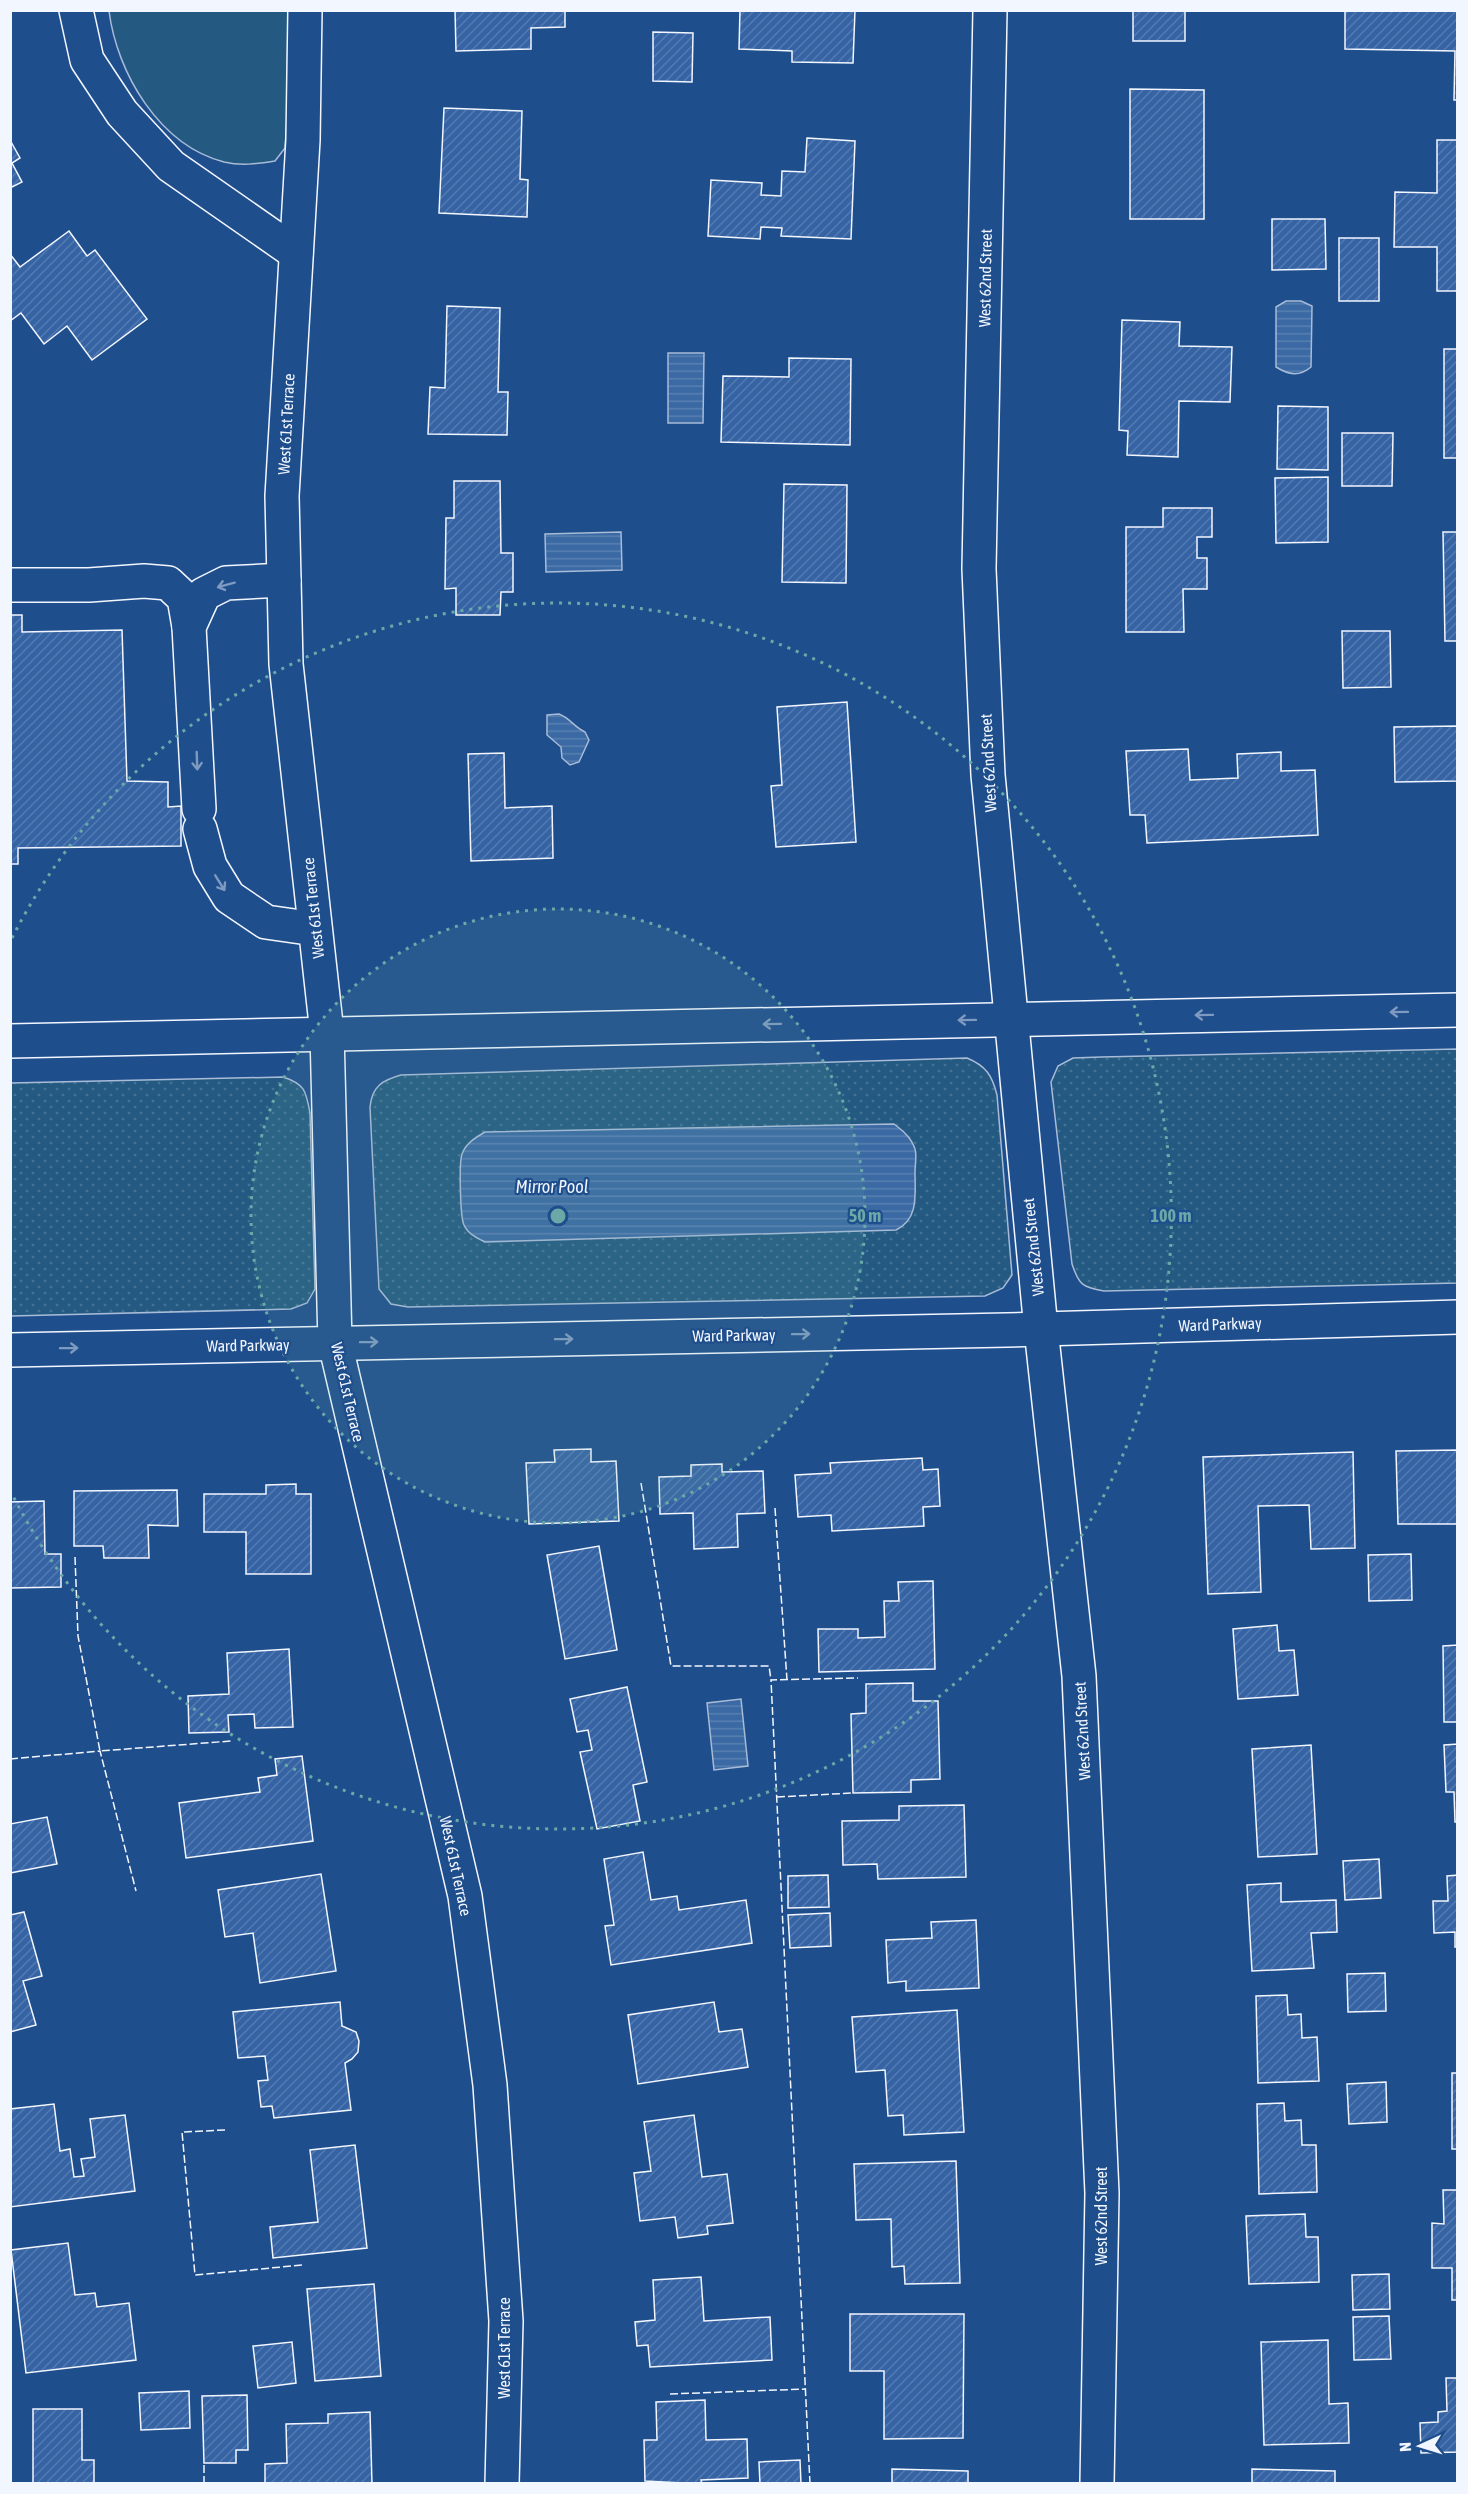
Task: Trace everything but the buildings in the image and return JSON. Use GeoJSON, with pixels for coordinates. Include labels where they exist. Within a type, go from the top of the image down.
{"type":"FeatureCollection","features":[{"type":"Feature","properties":{"kind":"street"},"geometry":{"type":"LineString","coordinates":[[76,10],[87,60],[122,113],[171,166],[296,253]]}},
{"type":"Feature","properties":{"kind":"street","name":"West 61st Terrace"},"geometry":{"type":"LineString","coordinates":[[305,10],[303,140],[282,496],[286,664],[327,1034],[335,1343],[465,1896],[490,2085],[506,2321],[502,2484]]}},
{"type":"Feature","properties":{"kind":"street","name":"West 62nd Street"},"geometry":{"type":"LineString","coordinates":[[990,10],[979,569],[988,775],[1010,1019],[1079,1676],[1102,2193],[1097,2484]]}},
{"type":"Feature","properties":{"kind":"street"},"geometry":{"type":"LineString","coordinates":[[189,627],[204,594],[211,590],[226,583],[284,580]]}},
{"type":"Feature","properties":{"kind":"street"},"geometry":{"type":"LineString","coordinates":[[10,585],[89,585],[144,581],[168,583],[184,598],[189,627],[199,819],[210,867],[229,897],[266,922],[315,929]]}},
{"type":"Feature","properties":{"kind":"street"},"geometry":{"type":"LineString","coordinates":[[10,1041],[1458,1010]]}},
{"type":"Feature","properties":{"kind":"street","name":"Ward Parkway"},"geometry":{"type":"LineString","coordinates":[[10,1350],[1041,1329],[1458,1317]]}},
{"type":"Feature","properties":{"kind":"shaded area"},"geometry":{"type":"Polygon","coordinates":[[[109,11],[288,11],[285,148],[275,161],[249,164],[224,162],[201,153],[180,140],[161,123],[132,82],[121,58],[109,11]]]}},
{"type":"Feature","properties":{"kind":"shaded area"},"geometry":{"type":"Polygon","coordinates":[[[1457,1049],[1457,1283],[1104,1291],[1086,1286],[1079,1281],[1072,1264],[1051,1082],[1058,1066],[1073,1058],[1457,1049]]]}},
{"type":"Feature","properties":{"kind":"shaded area"},"geometry":{"type":"Polygon","coordinates":[[[967,1058],[979,1064],[987,1072],[997,1095],[1012,1275],[1003,1288],[985,1296],[408,1307],[391,1304],[379,1289],[370,1107],[376,1089],[389,1079],[401,1075],[967,1058]]]}},
{"type":"Feature","properties":{"kind":"shaded area"},"geometry":{"type":"Polygon","coordinates":[[[283,1077],[296,1082],[303,1089],[310,1113],[315,1289],[307,1303],[291,1309],[11,1316],[11,1083],[283,1077]]]}},
{"type":"Feature","properties":{"kind":"water"},"geometry":{"type":"Polygon","coordinates":[[[1286,301],[1301,301],[1312,306],[1311,367],[1298,374],[1285,372],[1276,367],[1276,307],[1286,301]]]}},
{"type":"Feature","properties":{"kind":"water"},"geometry":{"type":"Polygon","coordinates":[[[668,353],[704,353],[703,423],[668,423],[668,353]]]}},
{"type":"Feature","properties":{"kind":"water"},"geometry":{"type":"Polygon","coordinates":[[[621,532],[622,570],[546,572],[545,534],[621,532]]]}},
{"type":"Feature","properties":{"kind":"water"},"geometry":{"type":"Polygon","coordinates":[[[559,714],[585,732],[589,740],[579,762],[570,765],[562,758],[561,747],[547,735],[547,715],[559,714]]]}},
{"type":"Feature","properties":{"kind":"water","name":"Mirror Pool"},"geometry":{"type":"Polygon","coordinates":[[[894,1124],[909,1138],[916,1154],[914,1206],[909,1220],[896,1230],[485,1242],[468,1231],[464,1225],[460,1178],[462,1154],[468,1144],[485,1132],[894,1124]]]}},
{"type":"Feature","properties":{"kind":"water"},"geometry":{"type":"Polygon","coordinates":[[[741,1699],[748,1766],[714,1770],[707,1703],[741,1699]]]}},
{"type":"Feature","properties":{"kind":"fence"},"geometry":{"type":"LineString","coordinates":[[641,1483],[671,1666],[769,1666],[771,1680]]}},
{"type":"Feature","properties":{"kind":"fence"},"geometry":{"type":"LineString","coordinates":[[775,1508],[787,1680]]}},
{"type":"Feature","properties":{"kind":"fence"},"geometry":{"type":"LineString","coordinates":[[75,1557],[78,1636],[100,1751],[231,1741]]}},
{"type":"Feature","properties":{"kind":"fence"},"geometry":{"type":"LineString","coordinates":[[810,2484],[771,1680],[858,1678]]}},
{"type":"Feature","properties":{"kind":"fence"},"geometry":{"type":"LineString","coordinates":[[10,1759],[100,1751],[136,1891]]}},
{"type":"Feature","properties":{"kind":"fence"},"geometry":{"type":"LineString","coordinates":[[777,1797],[853,1793]]}},
{"type":"Feature","properties":{"kind":"fence"},"geometry":{"type":"LineString","coordinates":[[225,2130],[182,2132],[195,2275],[303,2265]]}},
{"type":"Feature","properties":{"kind":"fence"},"geometry":{"type":"LineString","coordinates":[[670,2394],[806,2389]]}},
{"type":"Feature","properties":{"kind":"fence"},"geometry":{"type":"LineString","coordinates":[[204,2463],[204,2484]]}}]}
